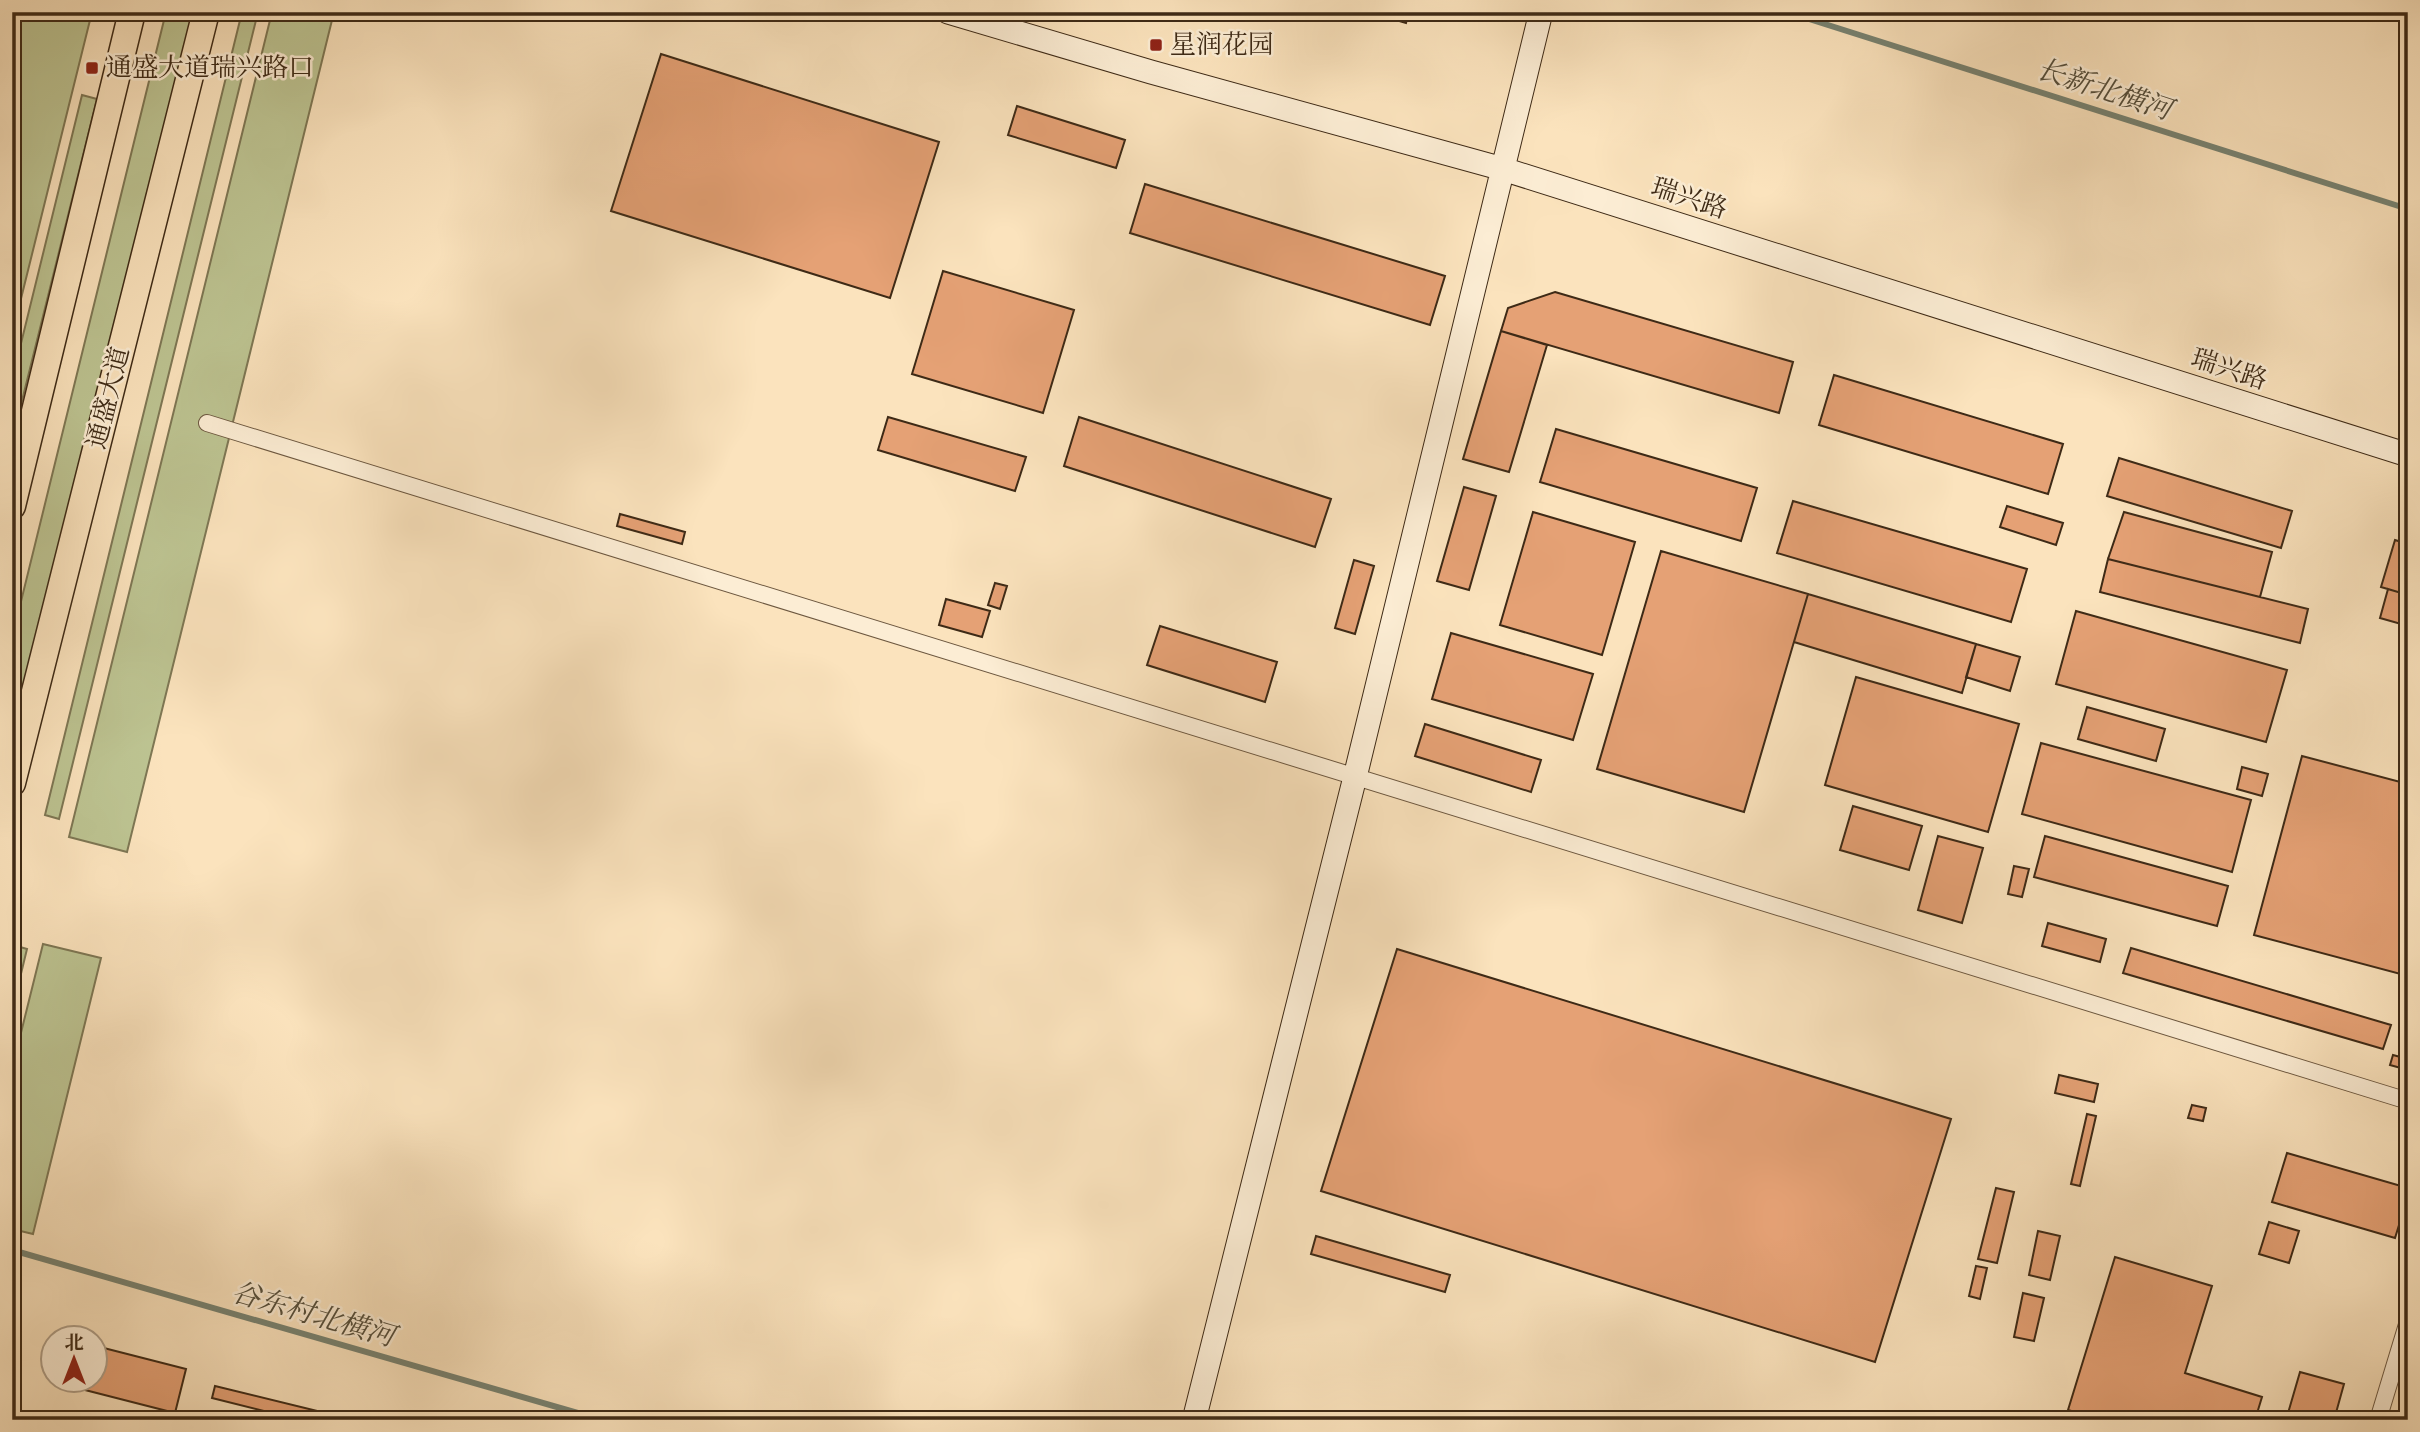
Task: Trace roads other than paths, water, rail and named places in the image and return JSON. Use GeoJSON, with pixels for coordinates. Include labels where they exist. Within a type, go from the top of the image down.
{"type":"FeatureCollection","features":[{"type":"Feature","properties":{"kind":"main road"},"geometry":{"type":"LineString","coordinates":[[12,506],[132,12]]}},
{"type":"Feature","properties":{"kind":"main road","name":"通盛大道"},"geometry":{"type":"LineString","coordinates":[[12,783],[206,12]]}},
{"type":"Feature","properties":{"kind":"street","name":"瑞兴路"},"geometry":{"type":"LineString","coordinates":[[948,12],[976,16],[1151,72],[1503,169],[2408,456]]}},
{"type":"Feature","properties":{"kind":"street"},"geometry":{"type":"LineString","coordinates":[[1194,1420],[1355,777],[1541,12]]}},
{"type":"Feature","properties":{"kind":"street"},"geometry":{"type":"LineString","coordinates":[[208,423],[2408,1101]]}},
{"type":"Feature","properties":{"kind":"street"},"geometry":{"type":"LineString","coordinates":[[2378,1420],[2408,1321]]}},
{"type":"Feature","properties":{"kind":"waterway","name":"长新北横河"},"geometry":{"type":"LineString","coordinates":[[1787,12],[2408,209]]}},
{"type":"Feature","properties":{"kind":"waterway","name":"谷东村北横河"},"geometry":{"type":"LineString","coordinates":[[12,1250],[602,1420]]}},
{"type":"Feature","properties":{"kind":"place","name":"星润花园"},"geometry":{"type":"Point","coordinates":[1156,45]}},
{"type":"Feature","properties":{"kind":"place","name":"通盛大道瑞兴路口"},"geometry":{"type":"Point","coordinates":[92,68]}}]}
